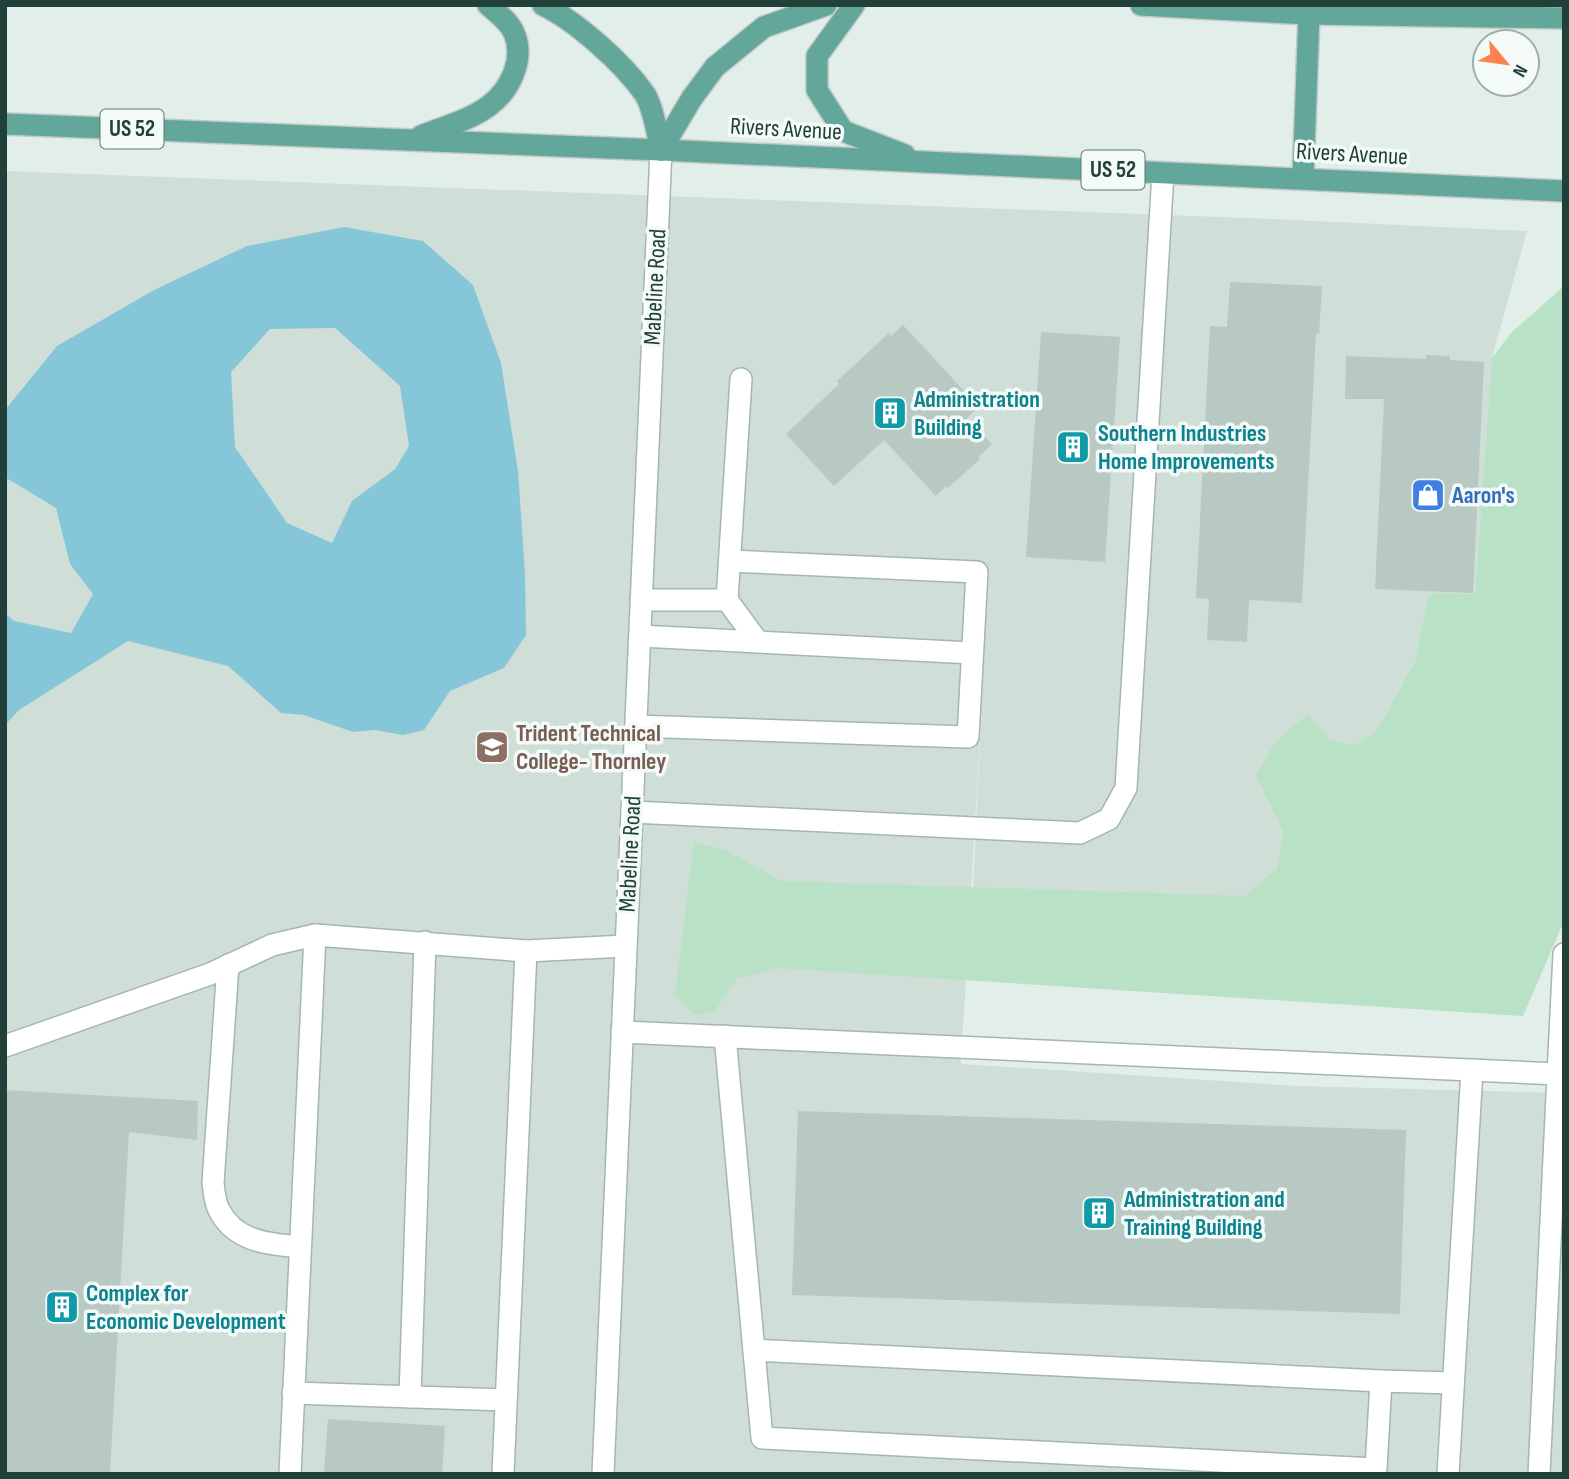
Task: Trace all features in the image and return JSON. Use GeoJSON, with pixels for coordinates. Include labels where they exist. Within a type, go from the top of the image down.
{"type":"FeatureCollection","features":[{"type":"Feature","properties":{"kind":"main road"},"geometry":{"type":"LineString","coordinates":[[412,140],[482,110],[507,87],[517,63],[517,42],[509,25],[488,5]]}},
{"type":"Feature","properties":{"kind":"main road"},"geometry":{"type":"LineString","coordinates":[[543,5],[561,14],[610,55],[646,95],[661,150]]}},
{"type":"Feature","properties":{"kind":"main road"},"geometry":{"type":"LineString","coordinates":[[661,150],[692,98],[715,67],[764,27],[826,5]]}},
{"type":"Feature","properties":{"kind":"main road"},"geometry":{"type":"LineString","coordinates":[[854,5],[817,56],[817,90],[844,131],[923,162]]}},
{"type":"Feature","properties":{"kind":"main road"},"geometry":{"type":"LineString","coordinates":[[1141,5],[1564,18]]}},
{"type":"Feature","properties":{"kind":"main road"},"geometry":{"type":"LineString","coordinates":[[1303,178],[1310,10]]}},
{"type":"Feature","properties":{"kind":"main road","name":"Rivers Avenue"},"geometry":{"type":"LineString","coordinates":[[5,124],[661,150],[1564,191]]}},
{"type":"Feature","properties":{"kind":"street","name":"Mabeline Road"},"geometry":{"type":"LineString","coordinates":[[603,1474],[661,150]]}},
{"type":"Feature","properties":{"kind":"street"},"geometry":{"type":"LineString","coordinates":[[632,811],[1080,833],[1109,819],[1126,788],[1163,173]]}},
{"type":"Feature","properties":{"kind":"street"},"geometry":{"type":"LineString","coordinates":[[741,379],[727,600],[758,642]]}},
{"type":"Feature","properties":{"kind":"street"},"geometry":{"type":"LineString","coordinates":[[636,726],[968,737],[977,572],[730,561]]}},
{"type":"Feature","properties":{"kind":"street"},"geometry":{"type":"LineString","coordinates":[[641,600],[727,600]]}},
{"type":"Feature","properties":{"kind":"street"},"geometry":{"type":"LineString","coordinates":[[640,636],[972,653]]}},
{"type":"Feature","properties":{"kind":"street"},"geometry":{"type":"LineString","coordinates":[[5,1046],[228,965],[272,945],[315,935],[526,951],[626,946]]}},
{"type":"Feature","properties":{"kind":"street"},"geometry":{"type":"LineString","coordinates":[[290,1474],[315,935]]}},
{"type":"Feature","properties":{"kind":"street"},"geometry":{"type":"LineString","coordinates":[[410,1396],[425,942]]}},
{"type":"Feature","properties":{"kind":"street"},"geometry":{"type":"LineString","coordinates":[[503,1474],[526,951]]}},
{"type":"Feature","properties":{"kind":"street"},"geometry":{"type":"LineString","coordinates":[[1539,1474],[1564,954]]}},
{"type":"Feature","properties":{"kind":"street"},"geometry":{"type":"LineString","coordinates":[[228,965],[213,1183],[217,1208],[229,1225],[262,1244],[300,1247]]}},
{"type":"Feature","properties":{"kind":"street"},"geometry":{"type":"LineString","coordinates":[[622,1032],[1559,1074]]}},
{"type":"Feature","properties":{"kind":"street"},"geometry":{"type":"LineString","coordinates":[[725,1036],[762,1438],[1376,1469],[1381,1381]]}},
{"type":"Feature","properties":{"kind":"street"},"geometry":{"type":"LineString","coordinates":[[1447,1474],[1472,1070]]}},
{"type":"Feature","properties":{"kind":"street"},"geometry":{"type":"LineString","coordinates":[[754,1350],[1381,1381],[1452,1382]]}},
{"type":"Feature","properties":{"kind":"street"},"geometry":{"type":"LineString","coordinates":[[293,1393],[506,1400]]}},
{"type":"Feature","properties":{"kind":"shaded area","name":"Trident Technical College- Thornley"},"geometry":{"type":"Polygon","coordinates":[[[5,171],[1527,231],[1492,358],[1475,595],[1429,594],[1415,661],[1377,730],[1354,745],[1330,740],[1308,715],[1256,776],[1283,832],[1277,869],[1243,897],[973,888],[982,702],[961,1064],[1298,1086],[1564,1093],[1564,1474],[5,1474],[5,171]]]}},
{"type":"Feature","properties":{"kind":"green space"},"geometry":{"type":"Polygon","coordinates":[[[1564,286],[1564,921],[1523,1016],[775,968],[737,979],[714,1012],[694,1015],[675,994],[694,841],[727,851],[782,881],[1244,896],[1277,869],[1283,832],[1256,776],[1275,742],[1308,714],[1330,740],[1354,745],[1377,730],[1415,661],[1429,594],[1475,594],[1492,358],[1511,333],[1564,286]]]}},
{"type":"Feature","properties":{"kind":"water"},"geometry":{"type":"Polygon","coordinates":[[[344,227],[423,241],[473,285],[501,363],[518,471],[526,635],[504,668],[450,691],[424,730],[403,735],[375,730],[353,732],[304,715],[281,713],[228,666],[128,641],[19,710],[5,725],[5,613],[14,621],[71,633],[93,594],[70,564],[56,508],[8,479],[5,480],[5,410],[57,346],[154,290],[247,246],[344,227]],[[335,328],[270,329],[231,372],[235,447],[287,523],[332,543],[352,501],[395,469],[409,446],[400,386],[335,328]]]}},
{"type":"Feature","properties":{"kind":"building"},"geometry":{"type":"Polygon","coordinates":[[[1230,282],[1322,286],[1319,334],[1316,334],[1302,603],[1249,600],[1247,642],[1207,640],[1209,599],[1196,598],[1210,326],[1227,327],[1230,282]]]}},
{"type":"Feature","properties":{"kind":"building","name":"Administration Building"},"geometry":{"type":"Polygon","coordinates":[[[903,325],[979,407],[965,420],[992,444],[978,457],[980,459],[936,496],[884,440],[834,486],[786,434],[839,384],[837,381],[889,333],[891,336],[903,325]]]}},
{"type":"Feature","properties":{"kind":"building","name":"Southern Industries Home Improvements"},"geometry":{"type":"Polygon","coordinates":[[[1041,332],[1120,337],[1105,562],[1026,557],[1041,332]]]}},
{"type":"Feature","properties":{"kind":"building","name":"Aaron's"},"geometry":{"type":"Polygon","coordinates":[[[1426,355],[1484,362],[1473,593],[1375,589],[1384,399],[1345,399],[1346,356],[1426,359],[1426,355]]]}},
{"type":"Feature","properties":{"kind":"building","name":"Complex for Economic Development"},"geometry":{"type":"Polygon","coordinates":[[[5,1090],[198,1101],[197,1140],[129,1132],[110,1474],[5,1474],[5,1090]]]}},
{"type":"Feature","properties":{"kind":"building","name":"Administration and Training Building"},"geometry":{"type":"Polygon","coordinates":[[[798,1111],[1406,1130],[1400,1314],[792,1295],[798,1111]]]}},
{"type":"Feature","properties":{"kind":"building"},"geometry":{"type":"Polygon","coordinates":[[[328,1419],[445,1426],[442,1474],[324,1474],[328,1419]]]}},
{"type":"Feature","properties":{"kind":"place","name":"Administration Building"},"geometry":{"type":"Point","coordinates":[890,413]}},
{"type":"Feature","properties":{"kind":"place","name":"Southern Industries Home Improvements"},"geometry":{"type":"Point","coordinates":[1073,447]}},
{"type":"Feature","properties":{"kind":"place","name":"Aaron's"},"geometry":{"type":"Point","coordinates":[1428,495]}},
{"type":"Feature","properties":{"kind":"place","name":"Trident Technical College- Thornley"},"geometry":{"type":"Point","coordinates":[492,747]}},
{"type":"Feature","properties":{"kind":"place","name":"Administration and Training Building"},"geometry":{"type":"Point","coordinates":[1099,1213]}},
{"type":"Feature","properties":{"kind":"place","name":"Complex for Economic Development"},"geometry":{"type":"Point","coordinates":[62,1307]}}]}
